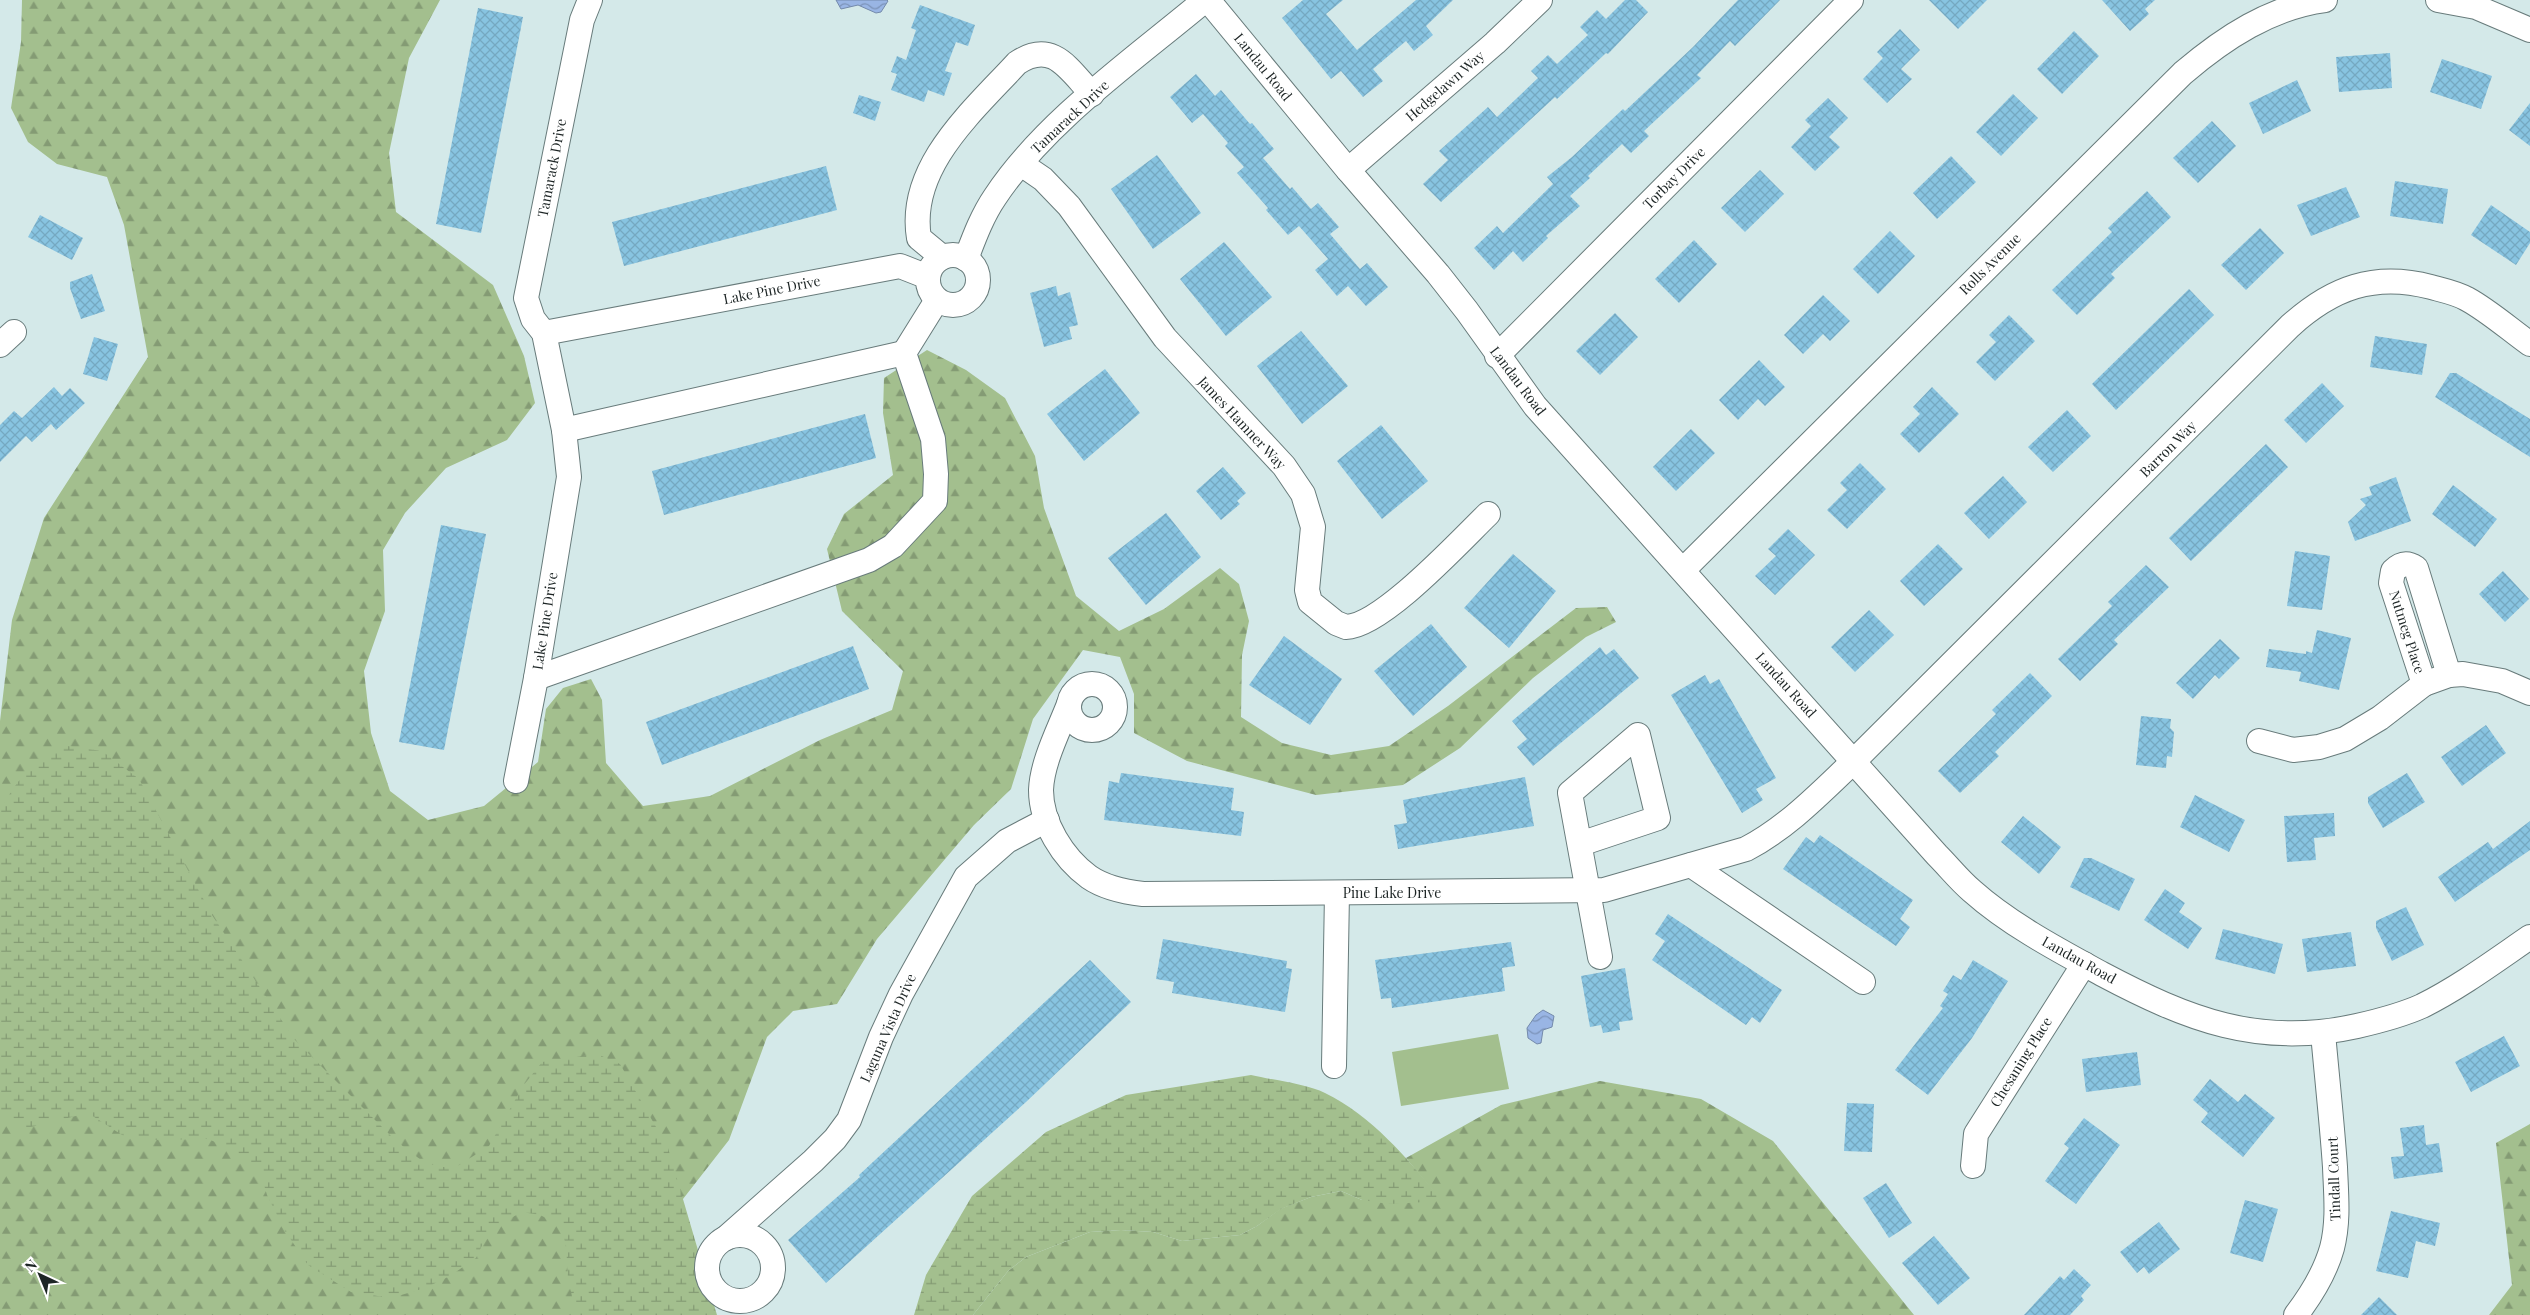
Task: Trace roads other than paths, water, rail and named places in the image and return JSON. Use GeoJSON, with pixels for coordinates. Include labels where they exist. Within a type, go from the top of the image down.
{"type":"FeatureCollection","features":[{"type":"Feature","properties":{"kind":"street","name":"Tamarack Drive"},"geometry":{"type":"LineString","coordinates":[[544,333],[532,320],[526,298],[582,20],[590,0]]}},
{"type":"Feature","properties":{"kind":"street","name":"Tamarack Drive"},"geometry":{"type":"LineString","coordinates":[[966,259],[977,230],[995,197],[1043,139],[1092,94],[1207,0]]}},
{"type":"Feature","properties":{"kind":"street","name":"Landau Road"},"geometry":{"type":"LineString","coordinates":[[1207,0],[1348,170],[1438,274],[1535,406],[1972,891],[2004,915],[2084,964],[2145,997],[2182,1013],[2220,1025],[2270,1034],[2323,1033],[2382,1021],[2421,1006],[2470,979],[2530,937]]}},
{"type":"Feature","properties":{"kind":"street","name":"Hedgelawn Way"},"geometry":{"type":"LineString","coordinates":[[1348,170],[1495,43],[1540,0]]}},
{"type":"Feature","properties":{"kind":"street","name":"Torbay Drive"},"geometry":{"type":"LineString","coordinates":[[1497,356],[1851,0]]}},
{"type":"Feature","properties":{"kind":"street","name":"Rolls Avenue"},"geometry":{"type":"LineString","coordinates":[[1683,570],[2183,72],[2230,37],[2261,20],[2302,3],[2325,0]]}},
{"type":"Feature","properties":{"kind":"street"},"geometry":{"type":"LineString","coordinates":[[2438,0],[2476,8],[2530,30]]}},
{"type":"Feature","properties":{"kind":"street"},"geometry":{"type":"LineString","coordinates":[[942,258],[919,238],[916,223],[919,198],[941,150],[959,126],[1017,63],[1027,56],[1040,53],[1056,56],[1092,94]]}},
{"type":"Feature","properties":{"kind":"street","name":"James Hamner Way"},"geometry":{"type":"LineString","coordinates":[[1021,164],[1043,179],[1069,206],[1165,338],[1284,466],[1303,494],[1313,527],[1307,590],[1310,602],[1318,611],[1346,627],[1365,623],[1409,588],[1488,514]]}},
{"type":"Feature","properties":{"kind":"street"},"geometry":{"type":"LineString","coordinates":[[950,255],[966,259],[973,265],[978,280],[973,295],[967,301],[952,305],[937,300],[931,294],[928,277],[930,269],[942,258],[950,255]]}},
{"type":"Feature","properties":{"kind":"street","name":"Lake Pine Drive"},"geometry":{"type":"LineString","coordinates":[[904,352],[933,439],[936,474],[934,501],[893,546],[869,560],[536,678],[569,477],[564,430],[544,333],[900,266],[928,277]]}},
{"type":"Feature","properties":{"kind":"street","name":"Barron Way"},"geometry":{"type":"LineString","coordinates":[[1854,762],[2310,308],[2333,294],[2359,285],[2385,281],[2412,282],[2466,298],[2530,344]]}},
{"type":"Feature","properties":{"kind":"street"},"geometry":{"type":"LineString","coordinates":[[564,430],[904,352],[937,300]]}},
{"type":"Feature","properties":{"kind":"street","name":"Nutmeg Place"},"geometry":{"type":"LineString","coordinates":[[2449,675],[2416,568],[2410,564],[2403,564],[2393,571],[2391,583],[2424,684],[2449,675],[2463,674],[2502,681],[2530,693]]}},
{"type":"Feature","properties":{"kind":"street"},"geometry":{"type":"LineString","coordinates":[[516,781],[536,678]]}},
{"type":"Feature","properties":{"kind":"street"},"geometry":{"type":"LineString","coordinates":[[2259,741],[2293,750],[2319,747],[2345,739],[2380,718],[2424,684]]}},
{"type":"Feature","properties":{"kind":"street","name":"Pine Lake Drive"},"geometry":{"type":"LineString","coordinates":[[1069,704],[1044,771],[1041,789],[1042,806],[1047,820],[1056,840],[1073,863],[1090,878],[1122,892],[1143,894],[1604,890],[1746,849],[1764,840],[1793,818],[1854,762]]}},
{"type":"Feature","properties":{"kind":"street"},"geometry":{"type":"LineString","coordinates":[[1580,844],[1658,818],[1638,735],[1570,793],[1600,957]]}},
{"type":"Feature","properties":{"kind":"street","name":"Laguna Vista Drive"},"geometry":{"type":"LineString","coordinates":[[726,1238],[836,1139],[849,1120],[881,1037],[901,994],[966,876],[1007,841],[1047,820]]}},
{"type":"Feature","properties":{"kind":"street"},"geometry":{"type":"LineString","coordinates":[[1691,865],[1863,982]]}},
{"type":"Feature","properties":{"kind":"street"},"geometry":{"type":"LineString","coordinates":[[1334,1066],[1337,893]]}},
{"type":"Feature","properties":{"kind":"street","name":"Chesaning Place"},"geometry":{"type":"LineString","coordinates":[[1973,1166],[1976,1134],[2084,964]]}},
{"type":"Feature","properties":{"kind":"street","name":"Tindall Court"},"geometry":{"type":"LineString","coordinates":[[2296,1315],[2311,1296],[2323,1272],[2332,1247],[2337,1220],[2333,1132],[2323,1033]]}},
{"type":"Feature","properties":{"kind":"water"},"geometry":{"type":"Polygon","coordinates":[[[836,0],[888,1],[881,12],[876,13],[858,5],[841,9],[836,0]]]}},
{"type":"Feature","properties":{"kind":"water"},"geometry":{"type":"Polygon","coordinates":[[[1543,1010],[1554,1016],[1552,1027],[1543,1030],[1541,1043],[1537,1044],[1528,1038],[1527,1028],[1536,1015],[1543,1010]]]}}]}
